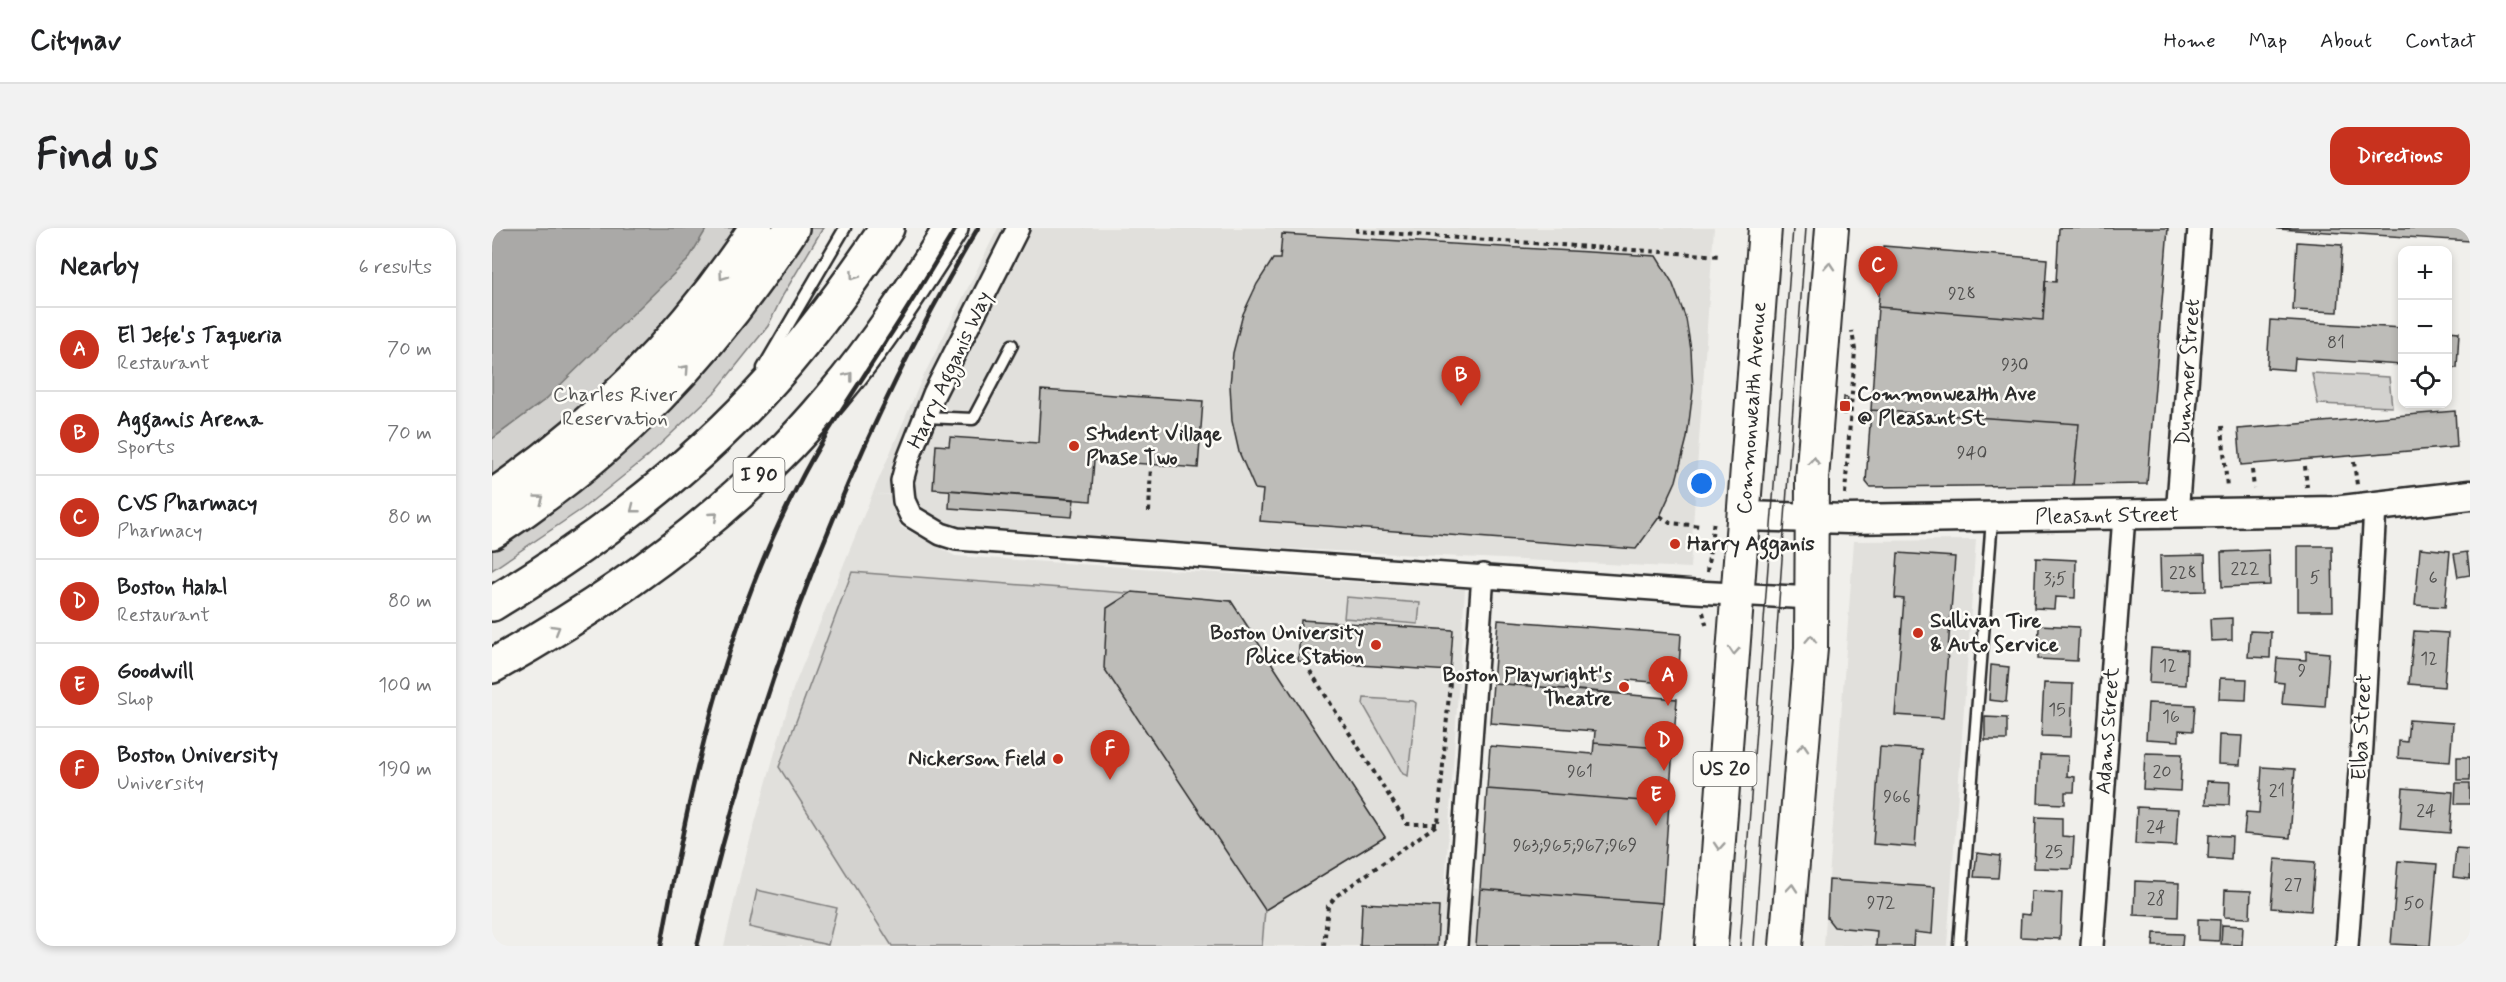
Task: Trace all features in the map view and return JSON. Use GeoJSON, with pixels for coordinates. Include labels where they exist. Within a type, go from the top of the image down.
{"type":"FeatureCollection","features":[{"type":"Feature","properties":{"kind":"highway"},"geometry":{"type":"LineString","coordinates":[[492,497],[568,440],[630,384],[687,322],[756,228]]}},
{"type":"Feature","properties":{"kind":"highway"},"geometry":{"type":"LineString","coordinates":[[492,532],[553,490],[648,408],[704,349],[792,228]]}},
{"type":"Feature","properties":{"kind":"highway","name":"I 90"},"geometry":{"type":"LineString","coordinates":[[492,604],[607,529],[702,452],[760,394],[816,328],[887,228]]}},
{"type":"Feature","properties":{"kind":"highway","name":"I 90"},"geometry":{"type":"LineString","coordinates":[[497,666],[614,594],[683,542],[747,487],[804,430],[839,389],[908,296],[951,228]]}},
{"type":"Feature","properties":{"kind":"main road","name":"Commonwealth Avenue"},"geometry":{"type":"LineString","coordinates":[[1711,946],[1765,228]]}},
{"type":"Feature","properties":{"kind":"main road"},"geometry":{"type":"LineString","coordinates":[[1786,946],[1811,648],[1812,479],[1832,228]]}},
{"type":"Feature","properties":{"kind":"street","name":"Harry Agganis Way"},"geometry":{"type":"LineString","coordinates":[[1018,228],[925,417],[907,462],[902,481],[904,501],[911,516],[941,534],[957,539],[1483,575]]}},
{"type":"Feature","properties":{"kind":"street","name":"Dummer Street"},"geometry":{"type":"LineString","coordinates":[[2177,515],[2199,228]]}},
{"type":"Feature","properties":{"kind":"street","name":"Pleasant Street"},"geometry":{"type":"LineString","coordinates":[[1743,516],[1812,519],[1992,518],[2334,511],[2367,499],[2470,495]]}},
{"type":"Feature","properties":{"kind":"street","name":"Elba Street"},"geometry":{"type":"LineString","coordinates":[[2347,946],[2362,745],[2367,499]]}},
{"type":"Feature","properties":{"kind":"street","name":"Adams Street"},"geometry":{"type":"LineString","coordinates":[[2092,946],[2124,516]]}},
{"type":"Feature","properties":{"kind":"street"},"geometry":{"type":"LineString","coordinates":[[1456,946],[1483,575],[1695,592],[1813,598]]}},
{"type":"Feature","properties":{"kind":"lane"},"geometry":{"type":"LineString","coordinates":[[756,378],[845,228]]}},
{"type":"Feature","properties":{"kind":"lane"},"geometry":{"type":"LineString","coordinates":[[925,417],[973,418],[1011,345]]}},
{"type":"Feature","properties":{"kind":"lane"},"geometry":{"type":"LineString","coordinates":[[709,429],[745,393]]}},
{"type":"Feature","properties":{"kind":"lane"},"geometry":{"type":"LineString","coordinates":[[1959,946],[1992,518]]}},
{"type":"Feature","properties":{"kind":"path"},"geometry":{"type":"LineString","coordinates":[[1357,228],[1357,231],[1721,256]]}},
{"type":"Feature","properties":{"kind":"path"},"geometry":{"type":"LineString","coordinates":[[1844,499],[1855,350],[1851,327]]}},
{"type":"Feature","properties":{"kind":"path"},"geometry":{"type":"LineString","coordinates":[[2222,426],[2227,495]]}},
{"type":"Feature","properties":{"kind":"path"},"geometry":{"type":"LineString","coordinates":[[2354,462],[2367,499]]}},
{"type":"Feature","properties":{"kind":"path"},"geometry":{"type":"LineString","coordinates":[[1149,512],[1151,464]]}},
{"type":"Feature","properties":{"kind":"path"},"geometry":{"type":"LineString","coordinates":[[2305,466],[2308,494]]}},
{"type":"Feature","properties":{"kind":"path"},"geometry":{"type":"LineString","coordinates":[[2252,470],[2255,494]]}},
{"type":"Feature","properties":{"kind":"path"},"geometry":{"type":"LineString","coordinates":[[1660,516],[1670,523],[1701,526]]}},
{"type":"Feature","properties":{"kind":"path"},"geometry":{"type":"LineString","coordinates":[[1310,671],[1407,824],[1438,824]]}},
{"type":"Feature","properties":{"kind":"path"},"geometry":{"type":"LineString","coordinates":[[1324,946],[1328,906],[1336,896],[1438,824],[1450,682]]}},
{"type":"Feature","properties":{"kind":"shaded area"},"geometry":{"type":"Polygon","coordinates":[[[492,228],[707,228],[688,260],[546,399],[492,439],[492,228]]]}},
{"type":"Feature","properties":{"kind":"shaded area"},"geometry":{"type":"Polygon","coordinates":[[[998,228],[1714,228],[1690,568],[961,533],[916,515],[908,494],[874,495],[891,495],[901,527],[955,556],[1465,589],[1445,885],[1658,903],[1655,946],[724,946],[741,872],[793,689],[921,381],[998,228]]]}},
{"type":"Feature","properties":{"kind":"shaded area"},"geometry":{"type":"Polygon","coordinates":[[[1976,540],[1947,946],[1824,946],[1854,541],[1976,540]]]}},
{"type":"Feature","properties":{"kind":"green space","name":"Charles River Reservation"},"geometry":{"type":"Polygon","coordinates":[[[707,228],[823,228],[783,295],[768,326],[716,391],[647,457],[582,509],[492,570],[492,439],[546,399],[698,241],[707,228]]]}},
{"type":"Feature","properties":{"kind":"green space"},"geometry":{"type":"Polygon","coordinates":[[[2312,373],[2389,377],[2392,407],[2318,404],[2312,373]]]}},
{"type":"Feature","properties":{"kind":"green space","name":"Nickerson Field"},"geometry":{"type":"Polygon","coordinates":[[[852,572],[1231,601],[1385,837],[1265,910],[1262,946],[892,946],[779,767],[852,572]]]}},
{"type":"Feature","properties":{"kind":"green space"},"geometry":{"type":"Polygon","coordinates":[[[1346,597],[1420,603],[1418,624],[1344,618],[1346,597]]]}},
{"type":"Feature","properties":{"kind":"green space"},"geometry":{"type":"Polygon","coordinates":[[[1364,698],[1416,703],[1408,776],[1403,774],[1363,704],[1364,698]]]}},
{"type":"Feature","properties":{"kind":"green space"},"geometry":{"type":"Polygon","coordinates":[[[757,890],[837,908],[828,945],[749,927],[757,890]]]}},
{"type":"Feature","properties":{"kind":"building"},"geometry":{"type":"Polygon","coordinates":[[[2059,228],[2168,228],[2147,484],[2073,485],[2079,424],[1871,410],[1878,307],[2043,320],[2045,281],[2056,282],[2059,228]]]}},
{"type":"Feature","properties":{"kind":"building"},"geometry":{"type":"Polygon","coordinates":[[[2278,228],[2470,228],[2470,241],[2278,229],[2278,228]]]}},
{"type":"Feature","properties":{"kind":"building"},"geometry":{"type":"Polygon","coordinates":[[[1282,234],[1656,256],[1672,282],[1686,319],[1691,350],[1693,390],[1687,438],[1676,481],[1660,516],[1636,549],[1260,521],[1263,490],[1255,489],[1239,452],[1232,421],[1230,385],[1233,353],[1243,314],[1257,284],[1273,259],[1280,259],[1282,234]]]}},
{"type":"Feature","properties":{"kind":"building"},"geometry":{"type":"Polygon","coordinates":[[[2297,242],[2342,245],[2338,312],[2293,310],[2297,242]]]}},
{"type":"Feature","properties":{"kind":"building"},"geometry":{"type":"Polygon","coordinates":[[[1883,246],[2047,259],[2043,320],[1878,307],[1883,246]]]}},
{"type":"Feature","properties":{"kind":"building"},"geometry":{"type":"Polygon","coordinates":[[[2270,320],[2398,328],[2398,365],[2295,358],[2294,370],[2267,368],[2270,320]]]}},
{"type":"Feature","properties":{"kind":"building"},"geometry":{"type":"Polygon","coordinates":[[[2452,331],[2459,332],[2457,368],[2452,368],[2452,331]]]}},
{"type":"Feature","properties":{"kind":"building","name":"Student Village Phase Two"},"geometry":{"type":"Polygon","coordinates":[[[1041,390],[1203,401],[1198,468],[1094,460],[1091,501],[933,489],[936,445],[949,446],[950,437],[1038,443],[1041,390]]]}},
{"type":"Feature","properties":{"kind":"building"},"geometry":{"type":"Polygon","coordinates":[[[1844,397],[1848,398],[1846,414],[1843,414],[1844,397]]]}},
{"type":"Feature","properties":{"kind":"building"},"geometry":{"type":"Polygon","coordinates":[[[1871,410],[2079,424],[2073,485],[1870,487],[1866,482],[1871,410]]]}},
{"type":"Feature","properties":{"kind":"building"},"geometry":{"type":"Polygon","coordinates":[[[2455,411],[2457,447],[2241,465],[2238,429],[2455,411]]]}},
{"type":"Feature","properties":{"kind":"building"},"geometry":{"type":"Polygon","coordinates":[[[950,490],[1074,499],[1072,517],[949,508],[950,490]]]}},
{"type":"Feature","properties":{"kind":"building"},"geometry":{"type":"Polygon","coordinates":[[[2298,546],[2332,546],[2333,611],[2298,611],[2298,546]]]}},
{"type":"Feature","properties":{"kind":"building"},"geometry":{"type":"Polygon","coordinates":[[[2420,548],[2450,551],[2445,607],[2415,605],[2420,548]]]}},
{"type":"Feature","properties":{"kind":"building"},"geometry":{"type":"Polygon","coordinates":[[[2269,550],[2270,585],[2222,587],[2221,552],[2269,550]]]}},
{"type":"Feature","properties":{"kind":"building"},"geometry":{"type":"Polygon","coordinates":[[[2467,552],[2470,575],[2458,577],[2454,554],[2467,552]]]}},
{"type":"Feature","properties":{"kind":"building"},"geometry":{"type":"Polygon","coordinates":[[[1898,553],[1955,557],[1943,718],[1895,715],[1904,599],[1895,598],[1898,553]]]}},
{"type":"Feature","properties":{"kind":"building"},"geometry":{"type":"Polygon","coordinates":[[[2205,555],[2206,591],[2161,592],[2160,556],[2205,555]]]}},
{"type":"Feature","properties":{"kind":"building"},"geometry":{"type":"Polygon","coordinates":[[[2036,558],[2076,560],[2075,598],[2055,597],[2054,609],[2034,608],[2036,558]]]}},
{"type":"Feature","properties":{"kind":"building"},"geometry":{"type":"Polygon","coordinates":[[[1132,592],[1231,601],[1385,837],[1265,910],[1104,668],[1107,608],[1132,592]]]}},
{"type":"Feature","properties":{"kind":"building"},"geometry":{"type":"Polygon","coordinates":[[[2232,618],[2232,640],[2211,641],[2210,619],[2232,618]]]}},
{"type":"Feature","properties":{"kind":"building","name":"Boston University Police Station"},"geometry":{"type":"Polygon","coordinates":[[[1301,620],[1453,630],[1450,671],[1298,661],[1301,620]]]}},
{"type":"Feature","properties":{"kind":"building"},"geometry":{"type":"Polygon","coordinates":[[[1498,620],[1681,634],[1678,684],[1628,680],[1627,694],[1493,683],[1498,620]]]}},
{"type":"Feature","properties":{"kind":"building"},"geometry":{"type":"Polygon","coordinates":[[[2039,625],[2079,627],[2077,661],[2038,659],[2039,625]]]}},
{"type":"Feature","properties":{"kind":"building"},"geometry":{"type":"Polygon","coordinates":[[[2250,631],[2271,632],[2270,658],[2248,657],[2250,631]]]}},
{"type":"Feature","properties":{"kind":"building"},"geometry":{"type":"Polygon","coordinates":[[[2414,631],[2448,633],[2444,687],[2409,684],[2414,631]]]}},
{"type":"Feature","properties":{"kind":"building"},"geometry":{"type":"Polygon","coordinates":[[[2151,648],[2187,650],[2186,685],[2149,683],[2151,648]]]}},
{"type":"Feature","properties":{"kind":"building"},"geometry":{"type":"Polygon","coordinates":[[[2306,651],[2329,653],[2325,707],[2282,704],[2284,683],[2275,682],[2277,658],[2306,660],[2306,651]]]}},
{"type":"Feature","properties":{"kind":"building"},"geometry":{"type":"Polygon","coordinates":[[[1991,665],[2009,667],[2006,702],[1989,700],[1991,665]]]}},
{"type":"Feature","properties":{"kind":"building"},"geometry":{"type":"Polygon","coordinates":[[[2220,678],[2247,679],[2246,700],[2219,699],[2220,678]]]}},
{"type":"Feature","properties":{"kind":"building"},"geometry":{"type":"Polygon","coordinates":[[[1493,683],[1677,699],[1673,749],[1594,743],[1595,731],[1490,723],[1493,683]]]}},
{"type":"Feature","properties":{"kind":"building"},"geometry":{"type":"Polygon","coordinates":[[[2044,683],[2073,684],[2071,737],[2041,736],[2044,683]]]}},
{"type":"Feature","properties":{"kind":"building"},"geometry":{"type":"Polygon","coordinates":[[[2148,703],[2195,705],[2193,731],[2179,730],[2179,741],[2146,739],[2148,703]]]}},
{"type":"Feature","properties":{"kind":"building"},"geometry":{"type":"Polygon","coordinates":[[[1985,717],[2007,718],[2007,740],[1985,740],[1985,717]]]}},
{"type":"Feature","properties":{"kind":"building"},"geometry":{"type":"Polygon","coordinates":[[[2409,720],[2453,723],[2450,762],[2398,758],[2399,741],[2407,742],[2409,720]]]}},
{"type":"Feature","properties":{"kind":"building"},"geometry":{"type":"Polygon","coordinates":[[[2219,735],[2242,736],[2240,765],[2218,764],[2219,735]]]}},
{"type":"Feature","properties":{"kind":"building"},"geometry":{"type":"Polygon","coordinates":[[[1594,743],[1673,749],[1669,803],[1487,789],[1490,746],[1593,754],[1594,743]]]}},
{"type":"Feature","properties":{"kind":"building"},"geometry":{"type":"Polygon","coordinates":[[[1880,747],[1922,750],[1915,847],[1873,844],[1880,747]]]}},
{"type":"Feature","properties":{"kind":"building"},"geometry":{"type":"Polygon","coordinates":[[[2145,753],[2182,754],[2180,791],[2143,789],[2145,753]]]}},
{"type":"Feature","properties":{"kind":"building"},"geometry":{"type":"Polygon","coordinates":[[[2040,755],[2068,756],[2067,776],[2075,777],[2074,792],[2065,792],[2065,804],[2038,803],[2040,755]]]}},
{"type":"Feature","properties":{"kind":"building"},"geometry":{"type":"Polygon","coordinates":[[[2457,757],[2470,757],[2470,780],[2457,780],[2457,757]]]}},
{"type":"Feature","properties":{"kind":"building"},"geometry":{"type":"Polygon","coordinates":[[[2262,767],[2295,769],[2290,838],[2244,834],[2246,812],[2259,813],[2262,767]]]}},
{"type":"Feature","properties":{"kind":"building"},"geometry":{"type":"Polygon","coordinates":[[[2207,781],[2230,782],[2229,805],[2206,804],[2207,781]]]}},
{"type":"Feature","properties":{"kind":"building"},"geometry":{"type":"Polygon","coordinates":[[[2456,783],[2470,783],[2470,804],[2455,804],[2456,783]]]}},
{"type":"Feature","properties":{"kind":"building"},"geometry":{"type":"Polygon","coordinates":[[[2403,788],[2453,792],[2450,833],[2400,829],[2403,788]]]}},
{"type":"Feature","properties":{"kind":"building"},"geometry":{"type":"Polygon","coordinates":[[[1487,789],[1669,803],[1662,903],[1480,889],[1487,789]]]}},
{"type":"Feature","properties":{"kind":"building"},"geometry":{"type":"Polygon","coordinates":[[[2137,807],[2178,809],[2176,846],[2135,844],[2137,807]]]}},
{"type":"Feature","properties":{"kind":"building"},"geometry":{"type":"Polygon","coordinates":[[[2036,817],[2062,818],[2062,836],[2074,837],[2072,869],[2034,868],[2036,817]]]}},
{"type":"Feature","properties":{"kind":"building"},"geometry":{"type":"Polygon","coordinates":[[[2209,835],[2232,836],[2231,860],[2208,858],[2209,835]]]}},
{"type":"Feature","properties":{"kind":"building"},"geometry":{"type":"Polygon","coordinates":[[[2456,848],[2470,849],[2470,879],[2453,877],[2456,848]]]}},
{"type":"Feature","properties":{"kind":"building"},"geometry":{"type":"Polygon","coordinates":[[[1977,853],[2000,856],[1998,878],[1974,877],[1977,853]]]}},
{"type":"Feature","properties":{"kind":"building"},"geometry":{"type":"Polygon","coordinates":[[[2275,859],[2315,862],[2311,911],[2271,908],[2275,859]]]}},
{"type":"Feature","properties":{"kind":"building"},"geometry":{"type":"Polygon","coordinates":[[[2398,861],[2437,864],[2430,946],[2391,944],[2398,861]]]}},
{"type":"Feature","properties":{"kind":"building"},"geometry":{"type":"Polygon","coordinates":[[[1829,880],[1935,887],[1932,934],[1914,932],[1913,946],[1876,946],[1877,931],[1834,927],[1827,918],[1829,880]]]}},
{"type":"Feature","properties":{"kind":"building"},"geometry":{"type":"Polygon","coordinates":[[[2135,881],[2179,883],[2178,917],[2134,915],[2135,881]]]}},
{"type":"Feature","properties":{"kind":"building"},"geometry":{"type":"Polygon","coordinates":[[[1480,889],[1662,903],[1658,946],[1476,946],[1480,889]]]}},
{"type":"Feature","properties":{"kind":"building"},"geometry":{"type":"Polygon","coordinates":[[[2225,890],[2251,891],[2250,918],[2224,917],[2225,890]]]}},
{"type":"Feature","properties":{"kind":"building"},"geometry":{"type":"Polygon","coordinates":[[[2031,891],[2062,893],[2060,939],[2020,937],[2021,914],[2030,915],[2031,891]]]}},
{"type":"Feature","properties":{"kind":"building"},"geometry":{"type":"Polygon","coordinates":[[[1362,903],[1439,907],[1437,946],[1360,946],[1362,903]]]}},
{"type":"Feature","properties":{"kind":"building"},"geometry":{"type":"Polygon","coordinates":[[[2198,919],[2220,920],[2219,941],[2198,940],[2198,919]]]}},
{"type":"Feature","properties":{"kind":"building"},"geometry":{"type":"Polygon","coordinates":[[[2222,925],[2243,926],[2242,945],[2221,944],[2222,925]]]}},
{"type":"Feature","properties":{"kind":"building"},"geometry":{"type":"Polygon","coordinates":[[[2154,933],[2183,934],[2182,946],[2153,946],[2154,933]]]}},
{"type":"Feature","properties":{"kind":"tram line"},"geometry":{"type":"LineString","coordinates":[[1740,946],[1793,228]]}},
{"type":"Feature","properties":{"kind":"tram line"},"geometry":{"type":"LineString","coordinates":[[1754,946],[1806,228]]}},
{"type":"Feature","properties":{"kind":"railway"},"geometry":{"type":"LineString","coordinates":[[661,946],[684,828],[712,711],[748,597],[771,541],[818,449],[956,228]]}},
{"type":"Feature","properties":{"kind":"railway"},"geometry":{"type":"LineString","coordinates":[[697,946],[747,759],[810,576],[887,398],[978,228]]}},
{"type":"Feature","properties":{"kind":"place","name":"CVS Pharmacy"},"geometry":{"type":"Point","coordinates":[1878,296]}},
{"type":"Feature","properties":{"kind":"place","name":"Agganis Arena"},"geometry":{"type":"Point","coordinates":[1461,406]}},
{"type":"Feature","properties":{"kind":"place","name":"Commonwealth Ave @ Pleasant St"},"geometry":{"type":"Point","coordinates":[1845,406]}},
{"type":"Feature","properties":{"kind":"place","name":"Student Village Phase Two"},"geometry":{"type":"Point","coordinates":[1074,446]}},
{"type":"Feature","properties":{"kind":"place","name":"Harry Agganis"},"geometry":{"type":"Point","coordinates":[1675,544]}},
{"type":"Feature","properties":{"kind":"place","name":"Sullivan Tire & Auto Service"},"geometry":{"type":"Point","coordinates":[1918,633]}},
{"type":"Feature","properties":{"kind":"place","name":"Boston University Police Station"},"geometry":{"type":"Point","coordinates":[1376,645]}},
{"type":"Feature","properties":{"kind":"place","name":"Boston Playwright's Theatre"},"geometry":{"type":"Point","coordinates":[1624,687]}},
{"type":"Feature","properties":{"kind":"place","name":"El Jefe's Taqueria"},"geometry":{"type":"Point","coordinates":[1668,706]}},
{"type":"Feature","properties":{"kind":"place","name":"Nickerson Field"},"geometry":{"type":"Point","coordinates":[1058,759]}},
{"type":"Feature","properties":{"kind":"place","name":"Boston Halal"},"geometry":{"type":"Point","coordinates":[1664,771]}},
{"type":"Feature","properties":{"kind":"place","name":"Boston University"},"geometry":{"type":"Point","coordinates":[1110,780]}},
{"type":"Feature","properties":{"kind":"place","name":"Goodwill"},"geometry":{"type":"Point","coordinates":[1656,826]}}]}
